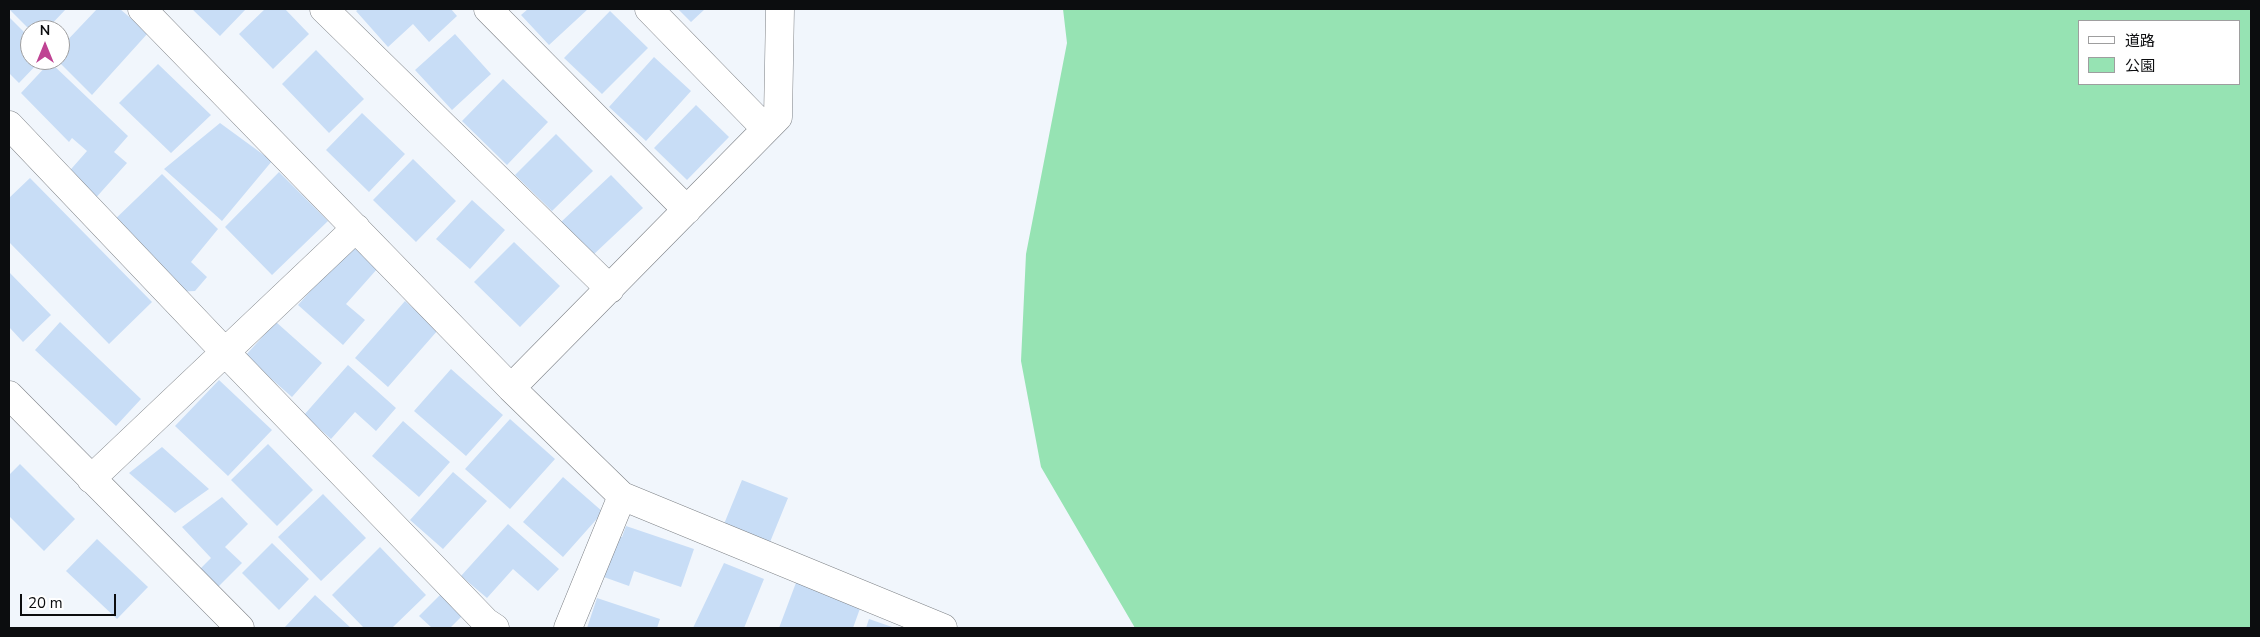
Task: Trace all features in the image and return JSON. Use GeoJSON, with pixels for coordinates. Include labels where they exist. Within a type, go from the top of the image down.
{"type":"FeatureCollection","features":[{"type":"Feature","properties":{"kind":"street"},"geometry":{"type":"LineString","coordinates":[[324,9],[610,290]]}},
{"type":"Feature","properties":{"kind":"street"},"geometry":{"type":"LineString","coordinates":[[488,9],[687,210]]}},
{"type":"Feature","properties":{"kind":"street"},"geometry":{"type":"LineString","coordinates":[[649,9],[766,129]]}},
{"type":"Feature","properties":{"kind":"street"},"geometry":{"type":"LineString","coordinates":[[511,388],[610,290],[778,117],[780,9]]}},
{"type":"Feature","properties":{"kind":"street"},"geometry":{"type":"LineString","coordinates":[[155,14],[356,228],[511,388],[622,496],[943,628]]}},
{"type":"Feature","properties":{"kind":"street"},"geometry":{"type":"LineString","coordinates":[[9,125],[224,352],[486,622],[495,628]]}},
{"type":"Feature","properties":{"kind":"street"},"geometry":{"type":"LineString","coordinates":[[90,479],[356,228]]}},
{"type":"Feature","properties":{"kind":"street"},"geometry":{"type":"LineString","coordinates":[[9,395],[90,479],[240,628]]}},
{"type":"Feature","properties":{"kind":"street"},"geometry":{"type":"LineString","coordinates":[[568,628],[622,496]]}},
{"type":"Feature","properties":{"kind":"green space"},"geometry":{"type":"Polygon","coordinates":[[[1063,9],[2251,9],[2251,628],[1135,628],[1041,467],[1021,361],[1026,254],[1067,43],[1063,9]]]}},
{"type":"Feature","properties":{"kind":"building"},"geometry":{"type":"Polygon","coordinates":[[[9,9],[66,9],[56,20],[20,20],[9,9]]]}},
{"type":"Feature","properties":{"kind":"building"},"geometry":{"type":"Polygon","coordinates":[[[97,9],[120,9],[148,33],[92,95],[67,70],[70,70],[70,37],[97,9]]]}},
{"type":"Feature","properties":{"kind":"building"},"geometry":{"type":"Polygon","coordinates":[[[192,9],[246,9],[220,36],[192,9]]]}},
{"type":"Feature","properties":{"kind":"building"},"geometry":{"type":"Polygon","coordinates":[[[265,9],[285,9],[309,34],[273,69],[239,34],[265,9]]]}},
{"type":"Feature","properties":{"kind":"building"},"geometry":{"type":"Polygon","coordinates":[[[359,9],[451,9],[457,16],[429,42],[413,24],[388,47],[356,11],[359,9]]]}},
{"type":"Feature","properties":{"kind":"building"},"geometry":{"type":"Polygon","coordinates":[[[528,9],[588,9],[549,45],[521,15],[528,9]]]}},
{"type":"Feature","properties":{"kind":"building"},"geometry":{"type":"Polygon","coordinates":[[[678,9],[705,9],[691,22],[678,9]]]}},
{"type":"Feature","properties":{"kind":"building"},"geometry":{"type":"Polygon","coordinates":[[[610,11],[648,48],[602,94],[564,58],[610,11]]]}},
{"type":"Feature","properties":{"kind":"building"},"geometry":{"type":"Polygon","coordinates":[[[9,17],[20,28],[20,70],[31,70],[19,83],[9,73],[9,17]]]}},
{"type":"Feature","properties":{"kind":"building"},"geometry":{"type":"Polygon","coordinates":[[[455,34],[491,74],[452,110],[415,70],[455,34]]]}},
{"type":"Feature","properties":{"kind":"building"},"geometry":{"type":"Polygon","coordinates":[[[316,50],[364,99],[329,133],[282,84],[316,50]]]}},
{"type":"Feature","properties":{"kind":"building"},"geometry":{"type":"Polygon","coordinates":[[[654,57],[691,91],[646,141],[609,107],[654,57]]]}},
{"type":"Feature","properties":{"kind":"building"},"geometry":{"type":"Polygon","coordinates":[[[158,64],[211,115],[171,153],[119,103],[158,64]]]}},
{"type":"Feature","properties":{"kind":"building"},"geometry":{"type":"Polygon","coordinates":[[[43,70],[58,70],[128,136],[114,152],[127,163],[93,201],[65,176],[87,151],[72,138],[69,142],[21,93],[43,70]]]}},
{"type":"Feature","properties":{"kind":"building"},"geometry":{"type":"Polygon","coordinates":[[[503,79],[548,122],[507,165],[462,121],[503,79]]]}},
{"type":"Feature","properties":{"kind":"building"},"geometry":{"type":"Polygon","coordinates":[[[696,105],[729,137],[687,180],[654,148],[696,105]]]}},
{"type":"Feature","properties":{"kind":"building"},"geometry":{"type":"Polygon","coordinates":[[[362,113],[405,154],[369,192],[326,150],[362,113]]]}},
{"type":"Feature","properties":{"kind":"building"},"geometry":{"type":"Polygon","coordinates":[[[220,123],[272,161],[222,221],[164,169],[220,123]]]}},
{"type":"Feature","properties":{"kind":"building"},"geometry":{"type":"Polygon","coordinates":[[[556,134],[593,171],[552,211],[515,175],[556,134]]]}},
{"type":"Feature","properties":{"kind":"building"},"geometry":{"type":"Polygon","coordinates":[[[413,159],[456,201],[416,242],[373,200],[413,159]]]}},
{"type":"Feature","properties":{"kind":"building"},"geometry":{"type":"Polygon","coordinates":[[[279,172],[328,221],[272,275],[225,227],[279,172]]]}},
{"type":"Feature","properties":{"kind":"building"},"geometry":{"type":"Polygon","coordinates":[[[162,174],[218,229],[191,262],[207,277],[195,291],[173,292],[109,225],[162,174]]]}},
{"type":"Feature","properties":{"kind":"building"},"geometry":{"type":"Polygon","coordinates":[[[611,175],[643,208],[593,255],[561,222],[611,175]]]}},
{"type":"Feature","properties":{"kind":"building"},"geometry":{"type":"Polygon","coordinates":[[[30,178],[152,302],[109,344],[9,242],[9,198],[30,178]]]}},
{"type":"Feature","properties":{"kind":"building"},"geometry":{"type":"Polygon","coordinates":[[[472,200],[505,230],[470,269],[436,239],[472,200]]]}},
{"type":"Feature","properties":{"kind":"building"},"geometry":{"type":"Polygon","coordinates":[[[514,242],[560,286],[520,327],[474,282],[514,242]]]}},
{"type":"Feature","properties":{"kind":"building"},"geometry":{"type":"Polygon","coordinates":[[[351,245],[378,268],[346,304],[365,320],[343,345],[298,305],[351,245]]]}},
{"type":"Feature","properties":{"kind":"building"},"geometry":{"type":"Polygon","coordinates":[[[9,272],[51,315],[23,342],[9,327],[9,272]]]}},
{"type":"Feature","properties":{"kind":"building"},"geometry":{"type":"Polygon","coordinates":[[[405,301],[438,330],[388,387],[355,358],[405,301]]]}},
{"type":"Feature","properties":{"kind":"building"},"geometry":{"type":"Polygon","coordinates":[[[60,322],[141,399],[116,426],[35,350],[60,322]]]}},
{"type":"Feature","properties":{"kind":"building"},"geometry":{"type":"Polygon","coordinates":[[[276,322],[322,363],[292,397],[245,356],[276,322]]]}},
{"type":"Feature","properties":{"kind":"building"},"geometry":{"type":"Polygon","coordinates":[[[348,365],[396,408],[376,431],[355,412],[331,439],[304,415],[348,365]]]}},
{"type":"Feature","properties":{"kind":"building"},"geometry":{"type":"Polygon","coordinates":[[[451,369],[503,415],[466,456],[414,411],[451,369]]]}},
{"type":"Feature","properties":{"kind":"building"},"geometry":{"type":"Polygon","coordinates":[[[219,380],[272,430],[228,476],[175,426],[219,380]]]}},
{"type":"Feature","properties":{"kind":"building"},"geometry":{"type":"Polygon","coordinates":[[[510,419],[555,459],[510,509],[465,469],[510,419]]]}},
{"type":"Feature","properties":{"kind":"building"},"geometry":{"type":"Polygon","coordinates":[[[403,421],[450,462],[419,497],[372,456],[403,421]]]}},
{"type":"Feature","properties":{"kind":"building"},"geometry":{"type":"Polygon","coordinates":[[[268,444],[313,490],[277,526],[231,480],[268,444]]]}},
{"type":"Feature","properties":{"kind":"building"},"geometry":{"type":"Polygon","coordinates":[[[162,447],[209,489],[175,513],[129,473],[162,447]]]}},
{"type":"Feature","properties":{"kind":"building"},"geometry":{"type":"Polygon","coordinates":[[[20,464],[75,519],[44,551],[9,516],[9,475],[20,464]]]}},
{"type":"Feature","properties":{"kind":"building"},"geometry":{"type":"Polygon","coordinates":[[[453,472],[487,501],[443,549],[410,520],[453,472]]]}},
{"type":"Feature","properties":{"kind":"building"},"geometry":{"type":"Polygon","coordinates":[[[563,477],[603,512],[563,557],[523,522],[563,477]]]}},
{"type":"Feature","properties":{"kind":"building"},"geometry":{"type":"Polygon","coordinates":[[[742,480],[788,498],[770,542],[724,524],[742,480]]]}},
{"type":"Feature","properties":{"kind":"building"},"geometry":{"type":"Polygon","coordinates":[[[323,494],[366,538],[321,581],[278,537],[323,494]]]}},
{"type":"Feature","properties":{"kind":"building"},"geometry":{"type":"Polygon","coordinates":[[[222,497],[248,524],[225,547],[242,563],[218,587],[199,570],[211,558],[182,527],[222,497]]]}},
{"type":"Feature","properties":{"kind":"building"},"geometry":{"type":"Polygon","coordinates":[[[508,524],[559,569],[538,591],[513,569],[487,598],[461,576],[508,524]]]}},
{"type":"Feature","properties":{"kind":"building"},"geometry":{"type":"Polygon","coordinates":[[[626,526],[694,549],[681,587],[634,571],[629,586],[601,576],[614,534],[622,537],[626,526]]]}},
{"type":"Feature","properties":{"kind":"building"},"geometry":{"type":"Polygon","coordinates":[[[97,539],[148,587],[117,619],[66,571],[97,539]]]}},
{"type":"Feature","properties":{"kind":"building"},"geometry":{"type":"Polygon","coordinates":[[[272,543],[309,579],[279,610],[242,573],[272,543]]]}},
{"type":"Feature","properties":{"kind":"building"},"geometry":{"type":"Polygon","coordinates":[[[380,547],[426,595],[392,628],[364,628],[332,595],[380,547]]]}},
{"type":"Feature","properties":{"kind":"building"},"geometry":{"type":"Polygon","coordinates":[[[724,563],[764,579],[744,628],[693,628],[724,563]]]}},
{"type":"Feature","properties":{"kind":"building"},"geometry":{"type":"Polygon","coordinates":[[[797,580],[863,600],[853,628],[779,628],[797,580]]]}},
{"type":"Feature","properties":{"kind":"building"},"geometry":{"type":"Polygon","coordinates":[[[441,594],[463,615],[450,628],[432,628],[419,616],[441,594]]]}},
{"type":"Feature","properties":{"kind":"building"},"geometry":{"type":"Polygon","coordinates":[[[315,595],[351,628],[284,628],[315,595]]]}},
{"type":"Feature","properties":{"kind":"building"},"geometry":{"type":"Polygon","coordinates":[[[597,598],[660,619],[657,628],[587,628],[597,598]]]}},
{"type":"Feature","properties":{"kind":"building"},"geometry":{"type":"Polygon","coordinates":[[[869,619],[895,628],[866,628],[869,619]]]}}]}
